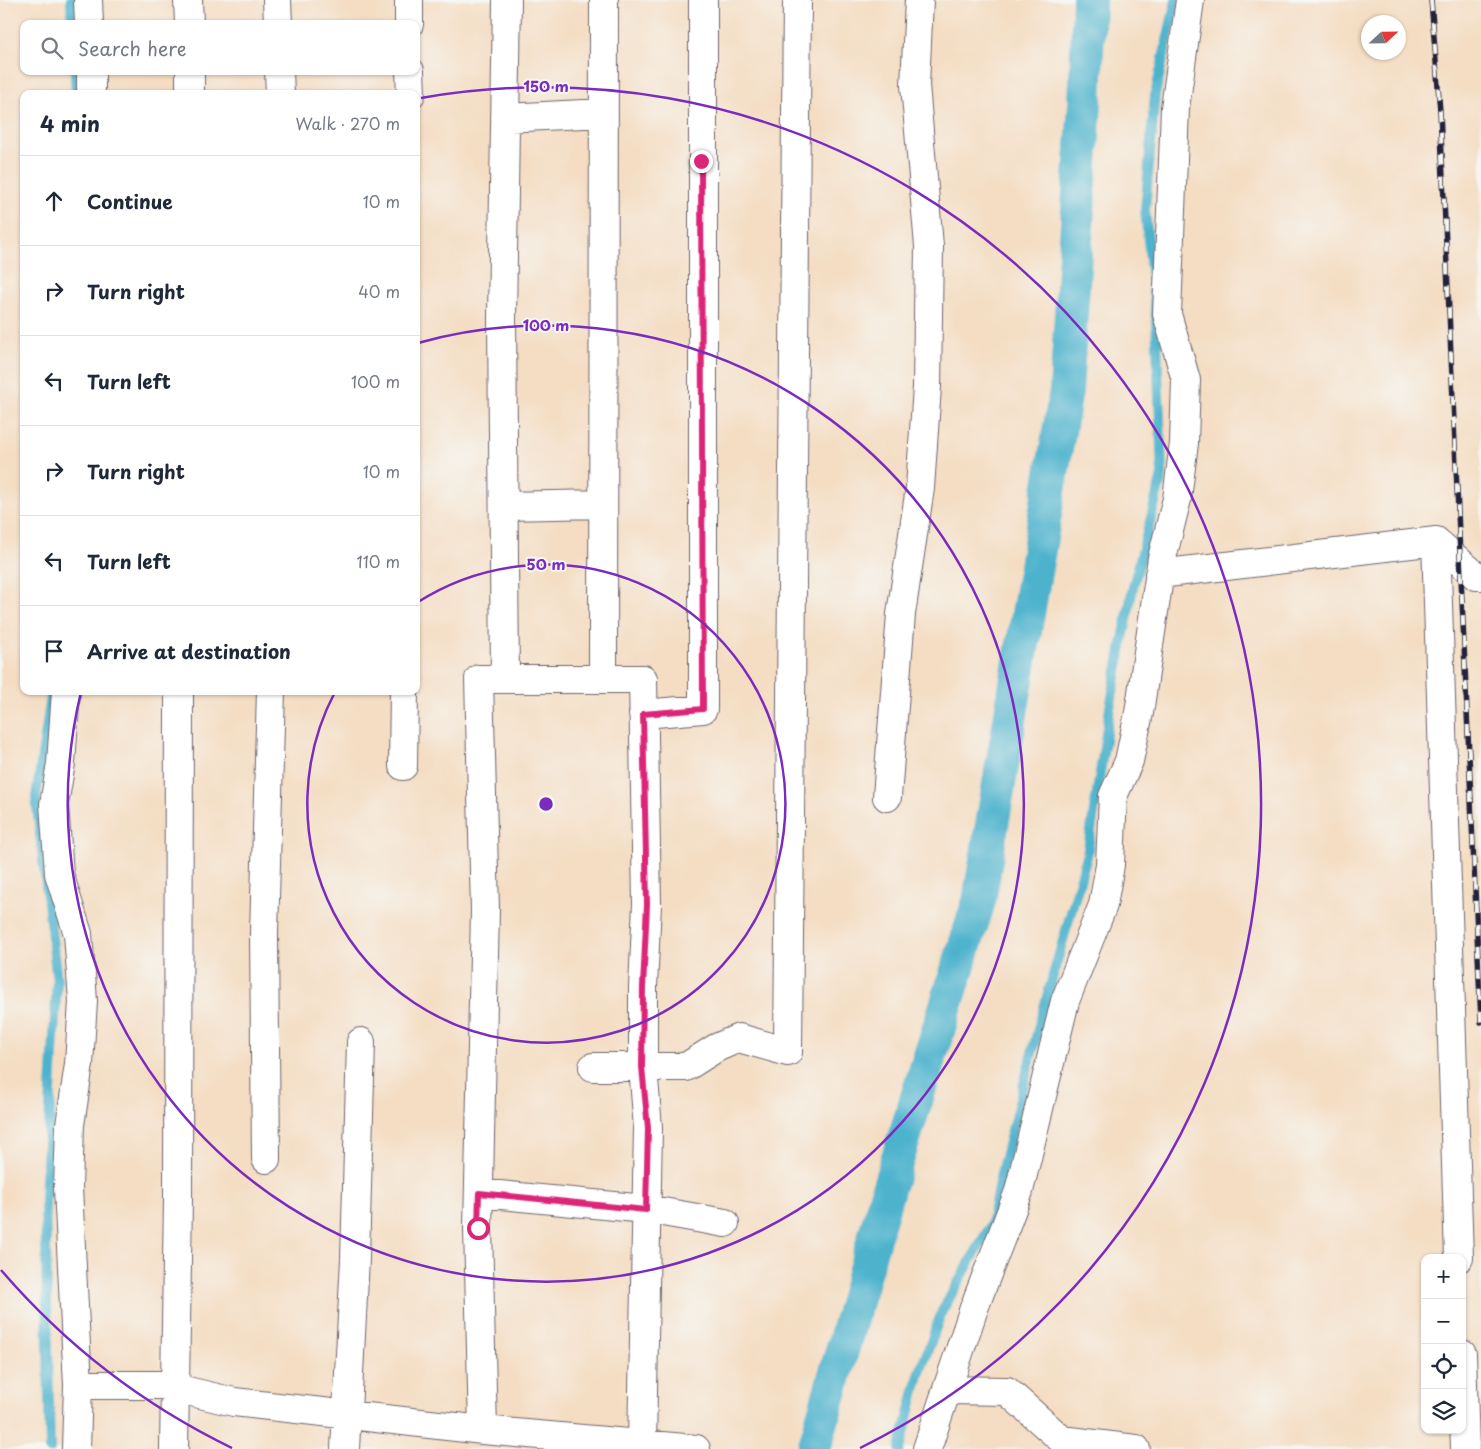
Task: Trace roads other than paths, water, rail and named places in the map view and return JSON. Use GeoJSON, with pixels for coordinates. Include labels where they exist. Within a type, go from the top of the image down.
{"type":"FeatureCollection","features":[{"type":"Feature","properties":{"kind":"street"},"geometry":{"type":"LineString","coordinates":[[88,0],[89,20]]}},
{"type":"Feature","properties":{"kind":"street"},"geometry":{"type":"LineString","coordinates":[[188,0],[189,20]]}},
{"type":"Feature","properties":{"kind":"street"},"geometry":{"type":"LineString","coordinates":[[278,0],[278,20]]}},
{"type":"Feature","properties":{"kind":"street"},"geometry":{"type":"LineString","coordinates":[[408,0],[409,20]]}},
{"type":"Feature","properties":{"kind":"street"},"geometry":{"type":"LineString","coordinates":[[505,679],[502,318],[507,0]]}},
{"type":"Feature","properties":{"kind":"street"},"geometry":{"type":"LineString","coordinates":[[603,679],[604,0]]}},
{"type":"Feature","properties":{"kind":"street"},"geometry":{"type":"LineString","coordinates":[[643,714],[703,709],[703,0]]}},
{"type":"Feature","properties":{"kind":"street"},"geometry":{"type":"LineString","coordinates":[[594,1067],[686,1067],[716,1048],[739,1038],[788,1052],[796,0]]}},
{"type":"Feature","properties":{"kind":"street"},"geometry":{"type":"LineString","coordinates":[[887,798],[900,614],[920,488],[926,388],[929,246],[916,84],[919,0]]}},
{"type":"Feature","properties":{"kind":"street"},"geometry":{"type":"LineString","coordinates":[[927,1449],[974,1308],[1019,1191],[1066,1001],[1103,905],[1110,865],[1113,796],[1129,761],[1139,713],[1159,574],[1177,499],[1184,443],[1186,380],[1168,314],[1175,108],[1190,0]]}},
{"type":"Feature","properties":{"kind":"street"},"geometry":{"type":"LineString","coordinates":[[91,75],[91,90]]}},
{"type":"Feature","properties":{"kind":"street"},"geometry":{"type":"LineString","coordinates":[[190,75],[190,90]]}},
{"type":"Feature","properties":{"kind":"street"},"geometry":{"type":"LineString","coordinates":[[279,75],[280,90]]}},
{"type":"Feature","properties":{"kind":"street"},"geometry":{"type":"LineString","coordinates":[[410,75],[411,90]]}},
{"type":"Feature","properties":{"kind":"street"},"geometry":{"type":"LineString","coordinates":[[505,118],[603,113]]}},
{"type":"Feature","properties":{"kind":"street"},"geometry":{"type":"LineString","coordinates":[[504,506],[602,504]]}},
{"type":"Feature","properties":{"kind":"street"},"geometry":{"type":"LineString","coordinates":[[1159,574],[1436,541],[1476,576],[1481,576]]}},
{"type":"Feature","properties":{"kind":"street"},"geometry":{"type":"LineString","coordinates":[[1436,541],[1459,1254]]}},
{"type":"Feature","properties":{"kind":"street"},"geometry":{"type":"LineString","coordinates":[[483,1430],[478,1228],[486,910],[479,679],[643,679],[647,904],[642,1067],[648,1128],[646,1210],[633,1445]]}},
{"type":"Feature","properties":{"kind":"street"},"geometry":{"type":"LineString","coordinates":[[66,695],[61,763],[54,804],[59,874],[78,934],[83,1001],[79,1064],[70,1125],[68,1188],[78,1384],[76,1449]]}},
{"type":"Feature","properties":{"kind":"street"},"geometry":{"type":"LineString","coordinates":[[174,1449],[176,1388],[179,695]]}},
{"type":"Feature","properties":{"kind":"street"},"geometry":{"type":"LineString","coordinates":[[266,1159],[264,933],[272,695]]}},
{"type":"Feature","properties":{"kind":"street"},"geometry":{"type":"LineString","coordinates":[[403,766],[404,695]]}},
{"type":"Feature","properties":{"kind":"street"},"geometry":{"type":"LineString","coordinates":[[345,1449],[354,1259],[361,1042]]}},
{"type":"Feature","properties":{"kind":"street"},"geometry":{"type":"LineString","coordinates":[[479,1193],[646,1210],[725,1223]]}},
{"type":"Feature","properties":{"kind":"street"},"geometry":{"type":"LineString","coordinates":[[78,1384],[162,1385],[234,1402],[483,1430],[633,1445],[696,1449]]}},
{"type":"Feature","properties":{"kind":"street"},"geometry":{"type":"LineString","coordinates":[[1463,1389],[1465,1449]]}},
{"type":"Feature","properties":{"kind":"street"},"geometry":{"type":"LineString","coordinates":[[946,1390],[1007,1391],[1062,1440],[1136,1449]]}},
{"type":"Feature","properties":{"kind":"waterway"},"geometry":{"type":"LineString","coordinates":[[71,0],[72,20]]}},
{"type":"Feature","properties":{"kind":"waterway"},"geometry":{"type":"LineString","coordinates":[[814,1449],[888,1189],[979,901],[1066,391],[1085,103],[1089,0]]}},
{"type":"Feature","properties":{"kind":"waterway"},"geometry":{"type":"LineString","coordinates":[[900,1449],[919,1375],[942,1311],[991,1225],[1001,1173],[1042,1014],[1087,856],[1110,708],[1133,587],[1162,475],[1156,317],[1145,210],[1155,95],[1176,0]]}},
{"type":"Feature","properties":{"kind":"waterway"},"geometry":{"type":"LineString","coordinates":[[75,75],[76,90]]}},
{"type":"Feature","properties":{"kind":"waterway"},"geometry":{"type":"LineString","coordinates":[[50,1449],[45,1199],[57,981],[36,797],[51,695]]}},
{"type":"Feature","properties":{"kind":"railway"},"geometry":{"type":"LineString","coordinates":[[1431,0],[1440,111],[1481,1022]]}}]}
